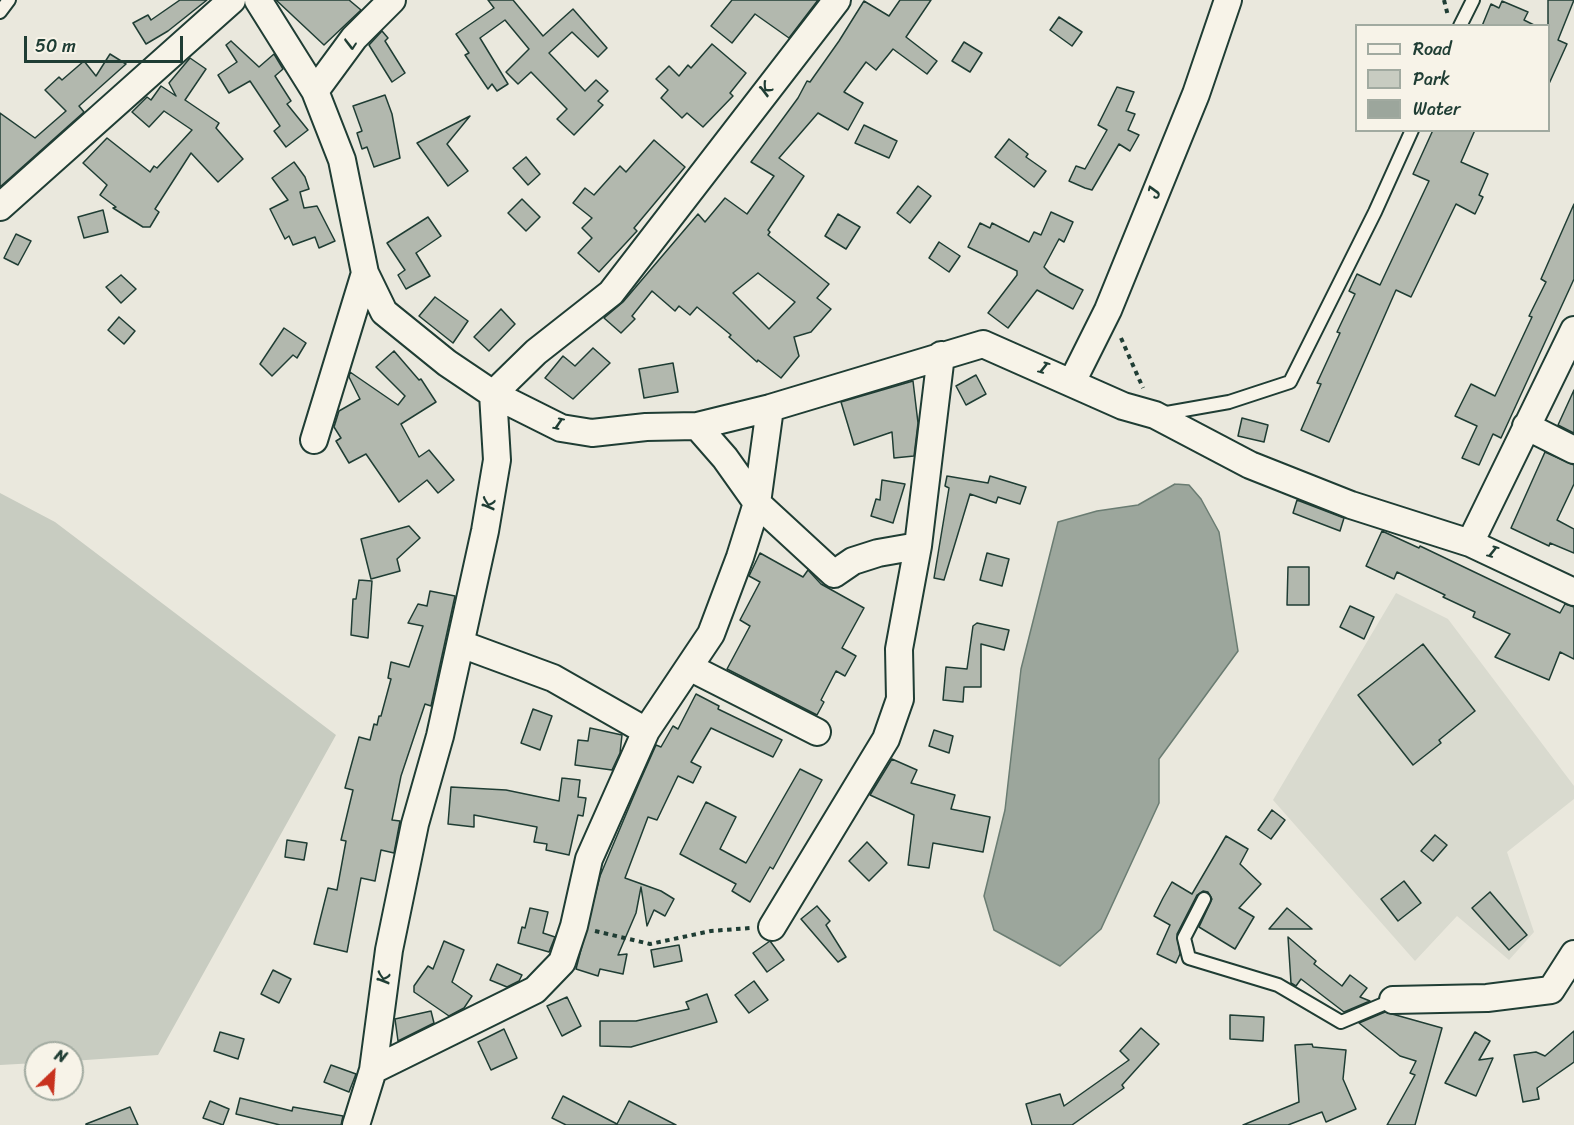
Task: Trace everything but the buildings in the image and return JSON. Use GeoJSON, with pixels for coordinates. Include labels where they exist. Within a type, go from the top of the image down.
{"type":"FeatureCollection","features":[{"type":"Feature","properties":{"kind":"street"},"geometry":{"type":"LineString","coordinates":[[0,207],[232,0]]}},
{"type":"Feature","properties":{"kind":"street"},"geometry":{"type":"LineString","coordinates":[[258,0],[315,92],[342,160],[365,273],[314,440]]}},
{"type":"Feature","properties":{"kind":"street","name":"L"},"geometry":{"type":"LineString","coordinates":[[315,92],[354,38],[392,0]]}},
{"type":"Feature","properties":{"kind":"street","name":"K"},"geometry":{"type":"LineString","coordinates":[[356,1125],[373,1070],[389,950],[415,824],[440,736],[485,531],[497,460],[493,394],[536,352],[611,293],[837,0]]}},
{"type":"Feature","properties":{"kind":"street","name":"J"},"geometry":{"type":"LineString","coordinates":[[1072,382],[1108,310],[1196,94],[1228,0]]}},
{"type":"Feature","properties":{"kind":"street","name":"I"},"geometry":{"type":"LineString","coordinates":[[365,273],[384,312],[447,363],[493,394],[561,428],[592,434],[646,427],[698,426],[770,408],[983,344],[1123,406],[1155,415],[1250,465],[1351,505],[1470,543],[1574,592]]}},
{"type":"Feature","properties":{"kind":"street"},"geometry":{"type":"LineString","coordinates":[[1470,543],[1574,330]]}},
{"type":"Feature","properties":{"kind":"street"},"geometry":{"type":"LineString","coordinates":[[772,927],[886,739],[900,699],[899,649],[918,546],[941,355]]}},
{"type":"Feature","properties":{"kind":"street"},"geometry":{"type":"LineString","coordinates":[[373,1070],[535,990],[562,962],[574,926],[589,859],[646,731],[711,634],[740,557],[757,503],[770,408]]}},
{"type":"Feature","properties":{"kind":"street"},"geometry":{"type":"LineString","coordinates":[[698,426],[725,458],[757,503],[834,574],[853,561],[878,553],[918,546]]}},
{"type":"Feature","properties":{"kind":"street"},"geometry":{"type":"LineString","coordinates":[[1526,426],[1574,450]]}},
{"type":"Feature","properties":{"kind":"street"},"geometry":{"type":"LineString","coordinates":[[461,644],[553,678],[646,731]]}},
{"type":"Feature","properties":{"kind":"street"},"geometry":{"type":"LineString","coordinates":[[689,667],[818,732]]}},
{"type":"Feature","properties":{"kind":"street"},"geometry":{"type":"LineString","coordinates":[[1393,1000],[1487,998],[1551,990],[1574,954]]}},
{"type":"Feature","properties":{"kind":"lane"},"geometry":{"type":"LineString","coordinates":[[0,12],[9,0]]}},
{"type":"Feature","properties":{"kind":"lane"},"geometry":{"type":"LineString","coordinates":[[1461,24],[1473,0]]}},
{"type":"Feature","properties":{"kind":"lane"},"geometry":{"type":"LineString","coordinates":[[1155,415],[1229,402],[1290,382],[1375,212],[1411,132]]}},
{"type":"Feature","properties":{"kind":"lane"},"geometry":{"type":"LineString","coordinates":[[1204,899],[1184,938],[1189,958],[1278,985],[1341,1022],[1393,1000]]}},
{"type":"Feature","properties":{"kind":"path"},"geometry":{"type":"LineString","coordinates":[[1108,310],[1155,415]]}},
{"type":"Feature","properties":{"kind":"path"},"geometry":{"type":"LineString","coordinates":[[574,926],[650,944],[711,931],[772,927]]}},
{"type":"Feature","properties":{"kind":"shaded area"},"geometry":{"type":"Polygon","coordinates":[[[1396,593],[1448,619],[1574,786],[1574,799],[1507,852],[1534,932],[1509,960],[1457,916],[1415,961],[1273,800],[1396,593]]]}},
{"type":"Feature","properties":{"kind":"green space"},"geometry":{"type":"Polygon","coordinates":[[[0,493],[55,522],[336,735],[158,1055],[84,1060],[84,1041],[24,1041],[24,1064],[0,1065],[0,493]]]}},
{"type":"Feature","properties":{"kind":"water"},"geometry":{"type":"Polygon","coordinates":[[[1175,484],[1189,485],[1201,499],[1219,532],[1238,651],[1159,759],[1159,803],[1101,929],[1060,966],[994,930],[984,896],[1005,810],[1021,669],[1058,522],[1097,511],[1138,505],[1175,484]]]}}]}
